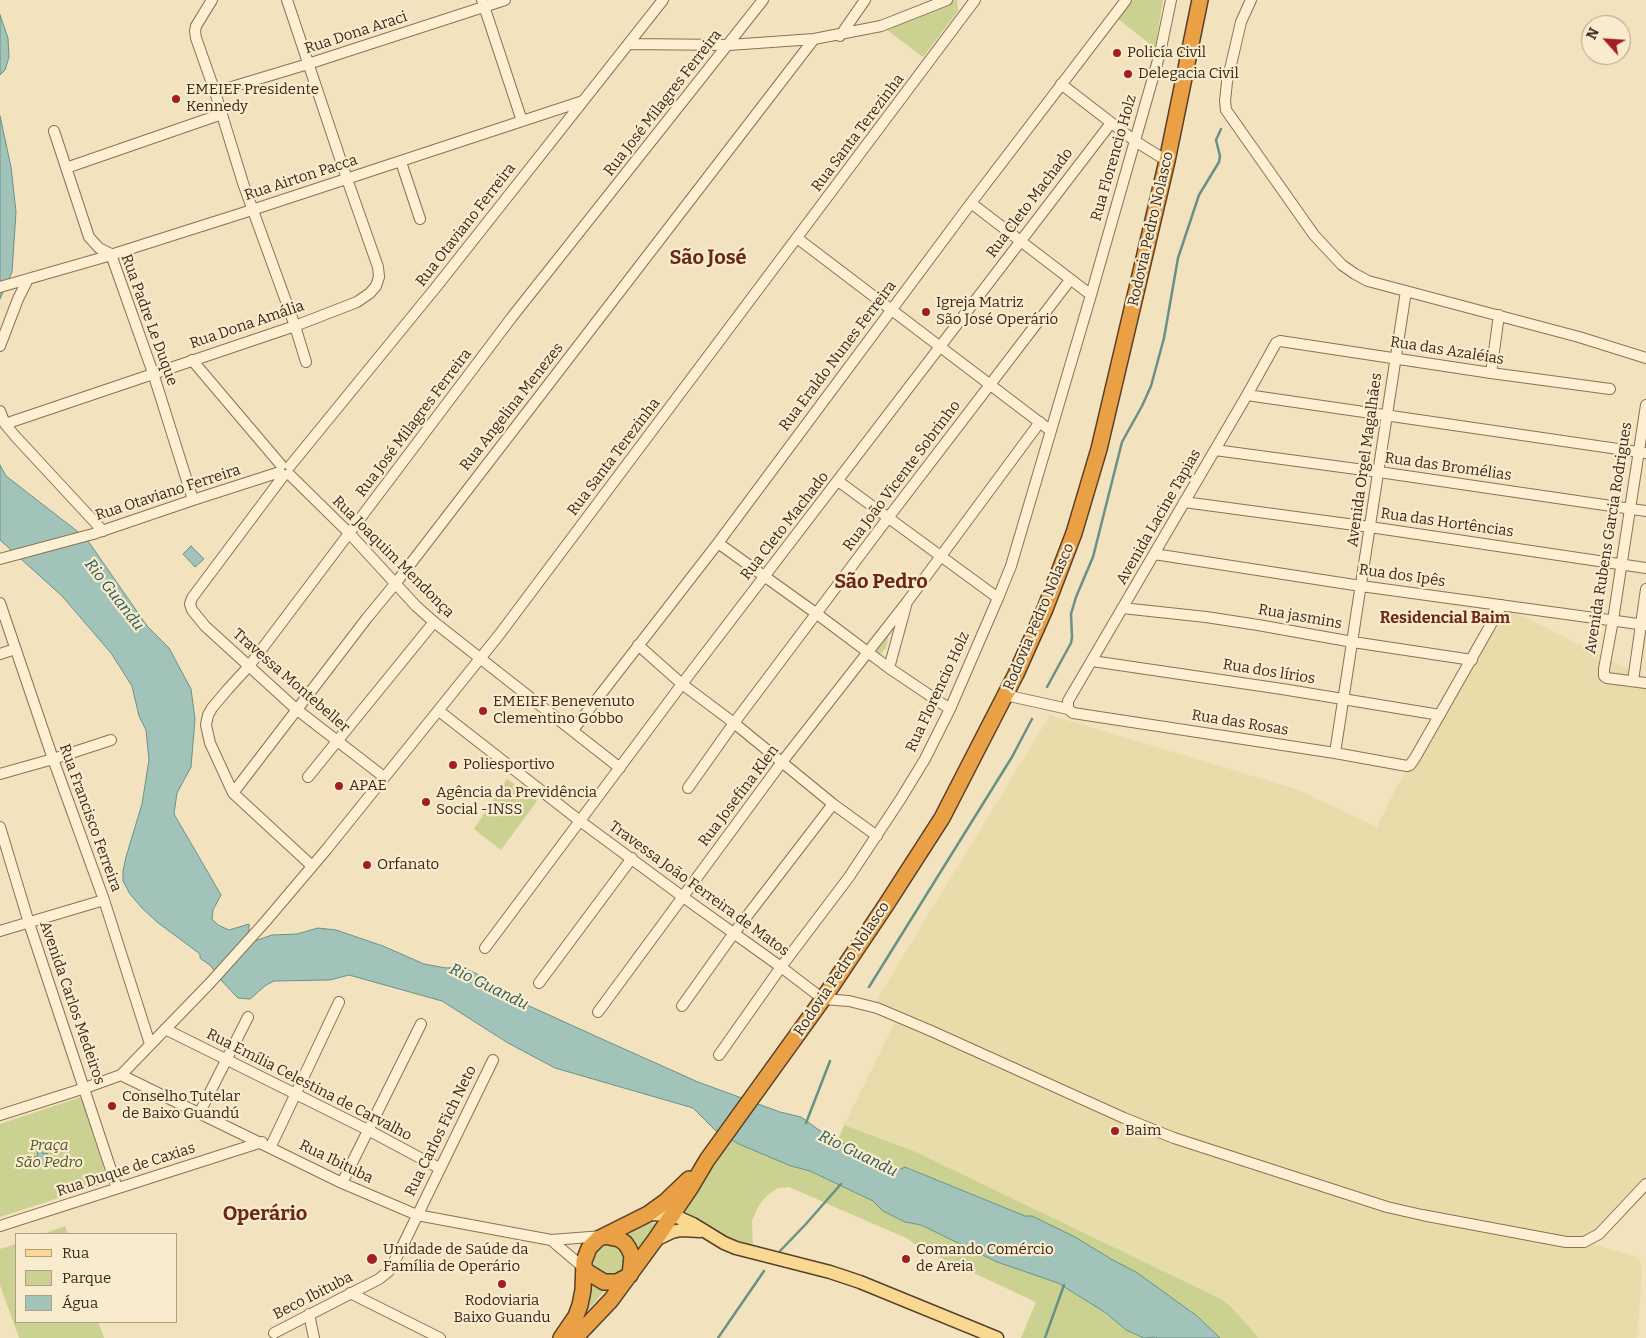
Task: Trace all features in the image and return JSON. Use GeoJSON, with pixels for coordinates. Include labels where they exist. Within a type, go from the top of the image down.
{"type":"FeatureCollection","features":[{"type":"Feature","properties":{"kind":"highway","name":"Rodovia Pedro Nolasco"},"geometry":{"type":"LineString","coordinates":[[575,1338],[611,1300],[630,1275],[673,1215],[709,1158],[760,1085],[823,999],[942,818],[1006,696],[1045,609],[1077,524],[1099,449],[1167,161],[1200,0]]}},
{"type":"Feature","properties":{"kind":"highway","name":"Rodovia Pedro Nolasco"},"geometry":{"type":"LineString","coordinates":[[604,1236],[648,1214],[676,1192],[709,1158]]}},
{"type":"Feature","properties":{"kind":"highway"},"geometry":{"type":"LineString","coordinates":[[561,1338],[576,1316],[580,1305],[583,1290],[584,1268],[586,1255],[594,1242],[604,1236],[619,1239],[629,1249],[632,1256],[630,1275],[617,1282],[604,1282],[584,1268]]}},
{"type":"Feature","properties":{"kind":"main road"},"geometry":{"type":"LineString","coordinates":[[648,1214],[673,1215],[694,1224],[724,1243],[744,1251],[830,1272],[860,1282],[997,1338]]}},
{"type":"Feature","properties":{"kind":"main road"},"geometry":{"type":"LineString","coordinates":[[655,1240],[681,1230],[708,1233]]}},
{"type":"Feature","properties":{"kind":"street"},"geometry":{"type":"LineString","coordinates":[[212,0],[196,26],[196,38],[252,210],[295,326],[306,362]]}},
{"type":"Feature","properties":{"kind":"street"},"geometry":{"type":"LineString","coordinates":[[287,0],[346,179]]}},
{"type":"Feature","properties":{"kind":"street","name":"Rua Dona Araci"},"geometry":{"type":"LineString","coordinates":[[215,92],[308,64],[483,4],[506,0]]}},
{"type":"Feature","properties":{"kind":"street","name":"Rua Otaviano Ferreira"},"geometry":{"type":"LineString","coordinates":[[192,598],[285,470],[437,286],[663,0]]}},
{"type":"Feature","properties":{"kind":"street","name":"Rua José Milagres Ferreira"},"geometry":{"type":"LineString","coordinates":[[312,866],[233,793],[210,743],[206,725],[212,708],[249,666],[512,317],[764,0]]}},
{"type":"Feature","properties":{"kind":"street"},"geometry":{"type":"LineString","coordinates":[[840,36],[865,0]]}},
{"type":"Feature","properties":{"kind":"street"},"geometry":{"type":"LineString","coordinates":[[629,44],[729,45],[840,36],[881,26],[947,0]]}},
{"type":"Feature","properties":{"kind":"street"},"geometry":{"type":"LineString","coordinates":[[963,0],[968,10]]}},
{"type":"Feature","properties":{"kind":"street","name":"Rua Santa Terezinha"},"geometry":{"type":"LineString","coordinates":[[121,1075],[210,983],[265,922],[439,711],[976,0]]}},
{"type":"Feature","properties":{"kind":"street","name":"Rua Eraldo Nunes Ferreira"},"geometry":{"type":"LineString","coordinates":[[573,730],[718,543],[971,203],[1126,0]]}},
{"type":"Feature","properties":{"kind":"street","name":"Rua Florencio Holz"},"geometry":{"type":"LineString","coordinates":[[719,1055],[781,967],[849,877],[925,759],[950,709],[998,598],[1011,566],[1091,295],[1160,53],[1171,0]]}},
{"type":"Feature","properties":{"kind":"street"},"geometry":{"type":"LineString","coordinates":[[1251,0],[1241,22],[1227,82],[1226,110],[1314,235],[1342,265],[1368,281],[1579,337],[1646,358]]}},
{"type":"Feature","properties":{"kind":"street"},"geometry":{"type":"LineString","coordinates":[[483,4],[522,121]]}},
{"type":"Feature","properties":{"kind":"street","name":"Rua Angelina Menezes"},"geometry":{"type":"LineString","coordinates":[[233,793],[814,39]]}},
{"type":"Feature","properties":{"kind":"street"},"geometry":{"type":"LineString","coordinates":[[1061,84],[1110,123],[1167,161]]}},
{"type":"Feature","properties":{"kind":"street","name":"Rua Airton Pacca"},"geometry":{"type":"LineString","coordinates":[[5,285],[252,210],[583,101]]}},
{"type":"Feature","properties":{"kind":"street"},"geometry":{"type":"LineString","coordinates":[[66,168],[222,114]]}},
{"type":"Feature","properties":{"kind":"street","name":"Rua Cleto Machado"},"geometry":{"type":"LineString","coordinates":[[485,948],[682,684],[1110,123]]}},
{"type":"Feature","properties":{"kind":"street","name":"Rua Padre Le Duque"},"geometry":{"type":"LineString","coordinates":[[54,130],[89,237],[94,244],[111,254],[153,373],[193,500]]}},
{"type":"Feature","properties":{"kind":"street"},"geometry":{"type":"LineString","coordinates":[[401,162],[420,219]]}},
{"type":"Feature","properties":{"kind":"street","name":"Rua Dona Amália"},"geometry":{"type":"LineString","coordinates":[[5,424],[295,326],[357,302],[370,293],[376,286],[379,277],[378,267],[346,179]]}},
{"type":"Feature","properties":{"kind":"street"},"geometry":{"type":"LineString","coordinates":[[971,203],[1091,295]]}},
{"type":"Feature","properties":{"kind":"street"},"geometry":{"type":"LineString","coordinates":[[797,238],[1051,431]]}},
{"type":"Feature","properties":{"kind":"street"},"geometry":{"type":"LineString","coordinates":[[0,346],[18,299],[28,279]]}},
{"type":"Feature","properties":{"kind":"street","name":"Rua João Vicente Sobrinho"},"geometry":{"type":"LineString","coordinates":[[688,788],[734,723],[888,518],[1070,280]]}},
{"type":"Feature","properties":{"kind":"street","name":"Avenida Orgel Magalhães"},"geometry":{"type":"LineString","coordinates":[[1335,753],[1406,291]]}},
{"type":"Feature","properties":{"kind":"street"},"geometry":{"type":"LineString","coordinates":[[1491,374],[1500,316]]}},
{"type":"Feature","properties":{"kind":"street","name":"Rua das Azaléias"},"geometry":{"type":"LineString","coordinates":[[1280,341],[1491,374],[1610,389]]}},
{"type":"Feature","properties":{"kind":"street","name":"Avenida Lacine Tapias"},"geometry":{"type":"LineString","coordinates":[[1068,709],[1068,701],[1248,395],[1271,350],[1280,341]]}},
{"type":"Feature","properties":{"kind":"street","name":"Rua Joaquim Mendonça"},"geometry":{"type":"LineString","coordinates":[[192,360],[285,470],[350,533],[395,584],[434,622],[620,768]]}},
{"type":"Feature","properties":{"kind":"street"},"geometry":{"type":"LineString","coordinates":[[1248,395],[1642,453]]}},
{"type":"Feature","properties":{"kind":"street","name":"Avenida Rubens Garcia Rodrigues"},"geometry":{"type":"LineString","coordinates":[[1633,681],[1610,679],[1604,676],[1604,669],[1630,509],[1642,453],[1646,405]]}},
{"type":"Feature","properties":{"kind":"street"},"geometry":{"type":"LineString","coordinates":[[0,411],[5,424],[98,532]]}},
{"type":"Feature","properties":{"kind":"street","name":"Rua Josefina Klen"},"geometry":{"type":"LineString","coordinates":[[598,1012],[782,762],[907,602],[1040,422]]}},
{"type":"Feature","properties":{"kind":"street","name":"Rua das Bromélias"},"geometry":{"type":"LineString","coordinates":[[1215,450],[1646,511]]}},
{"type":"Feature","properties":{"kind":"street","name":"Rua Otaviano Ferreira"},"geometry":{"type":"LineString","coordinates":[[2,558],[98,532],[285,470]]}},
{"type":"Feature","properties":{"kind":"street"},"geometry":{"type":"LineString","coordinates":[[838,481],[998,598]]}},
{"type":"Feature","properties":{"kind":"street","name":"Rua das Hortências"},"geometry":{"type":"LineString","coordinates":[[1184,502],[1370,527],[1646,568]]}},
{"type":"Feature","properties":{"kind":"street"},"geometry":{"type":"LineString","coordinates":[[718,543],[889,668],[950,709]]}},
{"type":"Feature","properties":{"kind":"street","name":"Rua dos Ipês"},"geometry":{"type":"LineString","coordinates":[[1154,554],[1362,586],[1643,625]]}},
{"type":"Feature","properties":{"kind":"street"},"geometry":{"type":"LineString","coordinates":[[1646,589],[1643,625],[1633,681],[1646,683]]}},
{"type":"Feature","properties":{"kind":"street","name":"Travessa Montebeller"},"geometry":{"type":"LineString","coordinates":[[192,598],[190,604],[199,619],[296,710],[384,777]]}},
{"type":"Feature","properties":{"kind":"street"},"geometry":{"type":"LineString","coordinates":[[889,668],[907,602]]}},
{"type":"Feature","properties":{"kind":"street","name":"Rua Francisco Ferreira"},"geometry":{"type":"LineString","coordinates":[[0,603],[53,759],[104,900],[150,1044]]}},
{"type":"Feature","properties":{"kind":"street"},"geometry":{"type":"LineString","coordinates":[[1440,715],[1502,605]]}},
{"type":"Feature","properties":{"kind":"street","name":"Rua jasmins"},"geometry":{"type":"LineString","coordinates":[[1122,608],[1206,617],[1472,660]]}},
{"type":"Feature","properties":{"kind":"street"},"geometry":{"type":"LineString","coordinates":[[308,777],[434,622]]}},
{"type":"Feature","properties":{"kind":"street"},"geometry":{"type":"LineString","coordinates":[[638,645],[682,684],[734,723],[833,804],[877,836]]}},
{"type":"Feature","properties":{"kind":"street"},"geometry":{"type":"LineString","coordinates":[[0,654],[15,650]]}},
{"type":"Feature","properties":{"kind":"street","name":"Rua dos lírios"},"geometry":{"type":"LineString","coordinates":[[1092,661],[1440,715]]}},
{"type":"Feature","properties":{"kind":"street","name":"Rua das Rosas"},"geometry":{"type":"LineString","coordinates":[[1006,696],[1068,709],[1073,714],[1335,753],[1402,765],[1410,765],[1440,715]]}},
{"type":"Feature","properties":{"kind":"street","name":"Travessa João Ferreira de Matos"},"geometry":{"type":"LineString","coordinates":[[439,711],[580,821],[823,999]]}},
{"type":"Feature","properties":{"kind":"street"},"geometry":{"type":"LineString","coordinates":[[0,774],[111,740]]}},
{"type":"Feature","properties":{"kind":"street"},"geometry":{"type":"LineString","coordinates":[[682,1006],[734,933],[833,804]]}},
{"type":"Feature","properties":{"kind":"street","name":"Avenida Carlos Medeiros"},"geometry":{"type":"LineString","coordinates":[[0,827],[29,923],[117,1188]]}},
{"type":"Feature","properties":{"kind":"street"},"geometry":{"type":"LineString","coordinates":[[539,983],[632,858]]}},
{"type":"Feature","properties":{"kind":"street"},"geometry":{"type":"LineString","coordinates":[[0,931],[104,900]]}},
{"type":"Feature","properties":{"kind":"street"},"geometry":{"type":"LineString","coordinates":[[823,999],[849,1001],[877,1008],[1124,1118],[1174,1138],[1353,1196],[1422,1215],[1566,1242],[1584,1242],[1598,1234],[1646,1184]]}},
{"type":"Feature","properties":{"kind":"street"},"geometry":{"type":"LineString","coordinates":[[266,1144],[296,1094],[339,1002]]}},
{"type":"Feature","properties":{"kind":"street"},"geometry":{"type":"LineString","coordinates":[[200,1112],[248,1017]]}},
{"type":"Feature","properties":{"kind":"street"},"geometry":{"type":"LineString","coordinates":[[342,1183],[421,1024]]}},
{"type":"Feature","properties":{"kind":"street","name":"Rua Emília Celestina de Carvalho"},"geometry":{"type":"LineString","coordinates":[[165,1029],[368,1130],[439,1168]]}},
{"type":"Feature","properties":{"kind":"street","name":"Rua Carlos Fich Neto"},"geometry":{"type":"LineString","coordinates":[[417,1215],[493,1060]]}},
{"type":"Feature","properties":{"kind":"street"},"geometry":{"type":"LineString","coordinates":[[0,1115],[121,1075]]}},
{"type":"Feature","properties":{"kind":"street","name":"Rua Ibituba"},"geometry":{"type":"LineString","coordinates":[[121,1075],[266,1144],[342,1183],[417,1215],[551,1240],[604,1236]]}},
{"type":"Feature","properties":{"kind":"street","name":"Rua Duque de Caxias"},"geometry":{"type":"LineString","coordinates":[[0,1226],[117,1188],[266,1144]]}},
{"type":"Feature","properties":{"kind":"street","name":"Beco Ibituba"},"geometry":{"type":"LineString","coordinates":[[274,1333],[378,1279],[389,1271],[417,1215]]}},
{"type":"Feature","properties":{"kind":"street","name":"Rua Ibituba"},"geometry":{"type":"LineString","coordinates":[[551,1240],[584,1268]]}},
{"type":"Feature","properties":{"kind":"street"},"geometry":{"type":"LineString","coordinates":[[350,1293],[440,1338]]}},
{"type":"Feature","properties":{"kind":"street"},"geometry":{"type":"LineString","coordinates":[[309,1314],[314,1338]]}},
{"type":"Feature","properties":{"kind":"shaded area"},"geometry":{"type":"Polygon","coordinates":[[[1502,607],[1646,678],[1646,1179],[1594,1238],[1593,1244],[1637,1257],[1641,1262],[1642,1273],[1637,1338],[1258,1338],[1229,1305],[1219,1298],[916,1152],[844,1125],[896,1020],[872,1007],[1050,715],[1296,789],[1377,827],[1394,792],[1502,607]]]}},
{"type":"Feature","properties":{"kind":"green space"},"geometry":{"type":"Polygon","coordinates":[[[957,0],[958,11],[923,57],[887,30],[957,0]]]}},
{"type":"Feature","properties":{"kind":"green space"},"geometry":{"type":"Polygon","coordinates":[[[1132,0],[1163,0],[1155,48],[1118,19],[1132,0]]]}},
{"type":"Feature","properties":{"kind":"green space"},"geometry":{"type":"Polygon","coordinates":[[[893,614],[886,648],[880,654],[867,646],[893,614]]]}},
{"type":"Feature","properties":{"kind":"green space"},"geometry":{"type":"Polygon","coordinates":[[[507,779],[537,801],[501,850],[474,829],[507,779]]]}},
{"type":"Feature","properties":{"kind":"green space","name":"Praça São Pedro"},"geometry":{"type":"Polygon","coordinates":[[[81,1097],[108,1182],[0,1217],[0,1124],[81,1097]]]}},
{"type":"Feature","properties":{"kind":"green space"},"geometry":{"type":"Polygon","coordinates":[[[844,1125],[916,1152],[1219,1298],[1229,1305],[1258,1338],[1220,1338],[1197,1316],[1136,1273],[1074,1237],[1032,1216],[1025,1216],[906,1167],[895,1172],[838,1140],[844,1125]]]}},
{"type":"Feature","properties":{"kind":"green space"},"geometry":{"type":"Polygon","coordinates":[[[728,1138],[791,1166],[810,1171],[873,1201],[883,1211],[905,1222],[920,1225],[997,1262],[1058,1283],[1106,1313],[1126,1330],[1144,1338],[1021,1338],[1036,1302],[928,1252],[906,1238],[789,1187],[778,1188],[769,1194],[757,1209],[752,1221],[753,1248],[743,1246],[678,1214],[728,1138]]]}},
{"type":"Feature","properties":{"kind":"green space"},"geometry":{"type":"Polygon","coordinates":[[[649,1223],[660,1223],[637,1249],[632,1240],[622,1233],[649,1223]]]}},
{"type":"Feature","properties":{"kind":"green space"},"geometry":{"type":"Polygon","coordinates":[[[65,1226],[68,1233],[46,1233],[65,1226]]]}},
{"type":"Feature","properties":{"kind":"green space"},"geometry":{"type":"Polygon","coordinates":[[[603,1243],[614,1243],[625,1254],[625,1266],[617,1274],[607,1276],[597,1271],[594,1267],[592,1256],[603,1243]]]}},
{"type":"Feature","properties":{"kind":"green space"},"geometry":{"type":"Polygon","coordinates":[[[15,1244],[15,1323],[98,1323],[104,1338],[19,1338],[0,1285],[0,1249],[15,1244]]]}},
{"type":"Feature","properties":{"kind":"green space"},"geometry":{"type":"Polygon","coordinates":[[[588,1281],[597,1287],[606,1289],[583,1316],[588,1281]]]}},
{"type":"Feature","properties":{"kind":"water"},"geometry":{"type":"Polygon","coordinates":[[[0,15],[8,38],[9,57],[5,70],[0,75],[0,15]]]}},
{"type":"Feature","properties":{"kind":"water"},"geometry":{"type":"Polygon","coordinates":[[[0,116],[11,167],[16,212],[12,272],[0,299],[0,116]]]}},
{"type":"Feature","properties":{"kind":"water","name":"Rio Guandu"},"geometry":{"type":"Polygon","coordinates":[[[0,465],[6,476],[86,538],[147,626],[169,648],[191,689],[195,719],[191,767],[177,793],[174,814],[221,895],[213,910],[212,919],[218,925],[229,930],[249,924],[249,943],[272,935],[297,934],[318,928],[336,930],[383,946],[424,964],[446,968],[462,967],[477,974],[505,995],[698,1082],[780,1112],[801,1117],[819,1130],[895,1172],[905,1167],[1025,1216],[1032,1216],[1075,1237],[1136,1272],[1197,1316],[1220,1338],[1144,1338],[1126,1330],[1106,1313],[1058,1283],[997,1262],[921,1225],[905,1222],[883,1211],[873,1201],[810,1171],[791,1166],[741,1145],[717,1132],[693,1108],[555,1068],[508,1043],[442,1001],[349,975],[330,980],[274,981],[266,985],[250,999],[238,998],[218,977],[211,966],[200,958],[200,954],[157,922],[142,908],[130,894],[123,881],[126,857],[142,804],[149,760],[146,730],[139,716],[132,686],[111,653],[62,596],[0,540],[0,465]]]}},
{"type":"Feature","properties":{"kind":"water"},"geometry":{"type":"Polygon","coordinates":[[[191,546],[204,559],[195,567],[183,554],[191,546]]]}},
{"type":"Feature","properties":{"kind":"water"},"geometry":{"type":"Polygon","coordinates":[[[41,1150],[43,1154],[47,1153],[48,1157],[44,1158],[45,1163],[41,1165],[40,1160],[35,1162],[34,1157],[38,1156],[37,1151],[41,1150]]]}},
{"type":"Feature","properties":{"kind":"waterway"},"geometry":{"type":"LineString","coordinates":[[1047,687],[1071,643],[1071,614],[1093,557],[1122,442],[1151,386],[1164,338],[1178,258],[1199,195],[1219,162],[1220,156],[1216,140],[1221,129]]}},
{"type":"Feature","properties":{"kind":"waterway"},"geometry":{"type":"LineString","coordinates":[[869,987],[1012,757],[1032,719]]}},
{"type":"Feature","properties":{"kind":"waterway"},"geometry":{"type":"LineString","coordinates":[[806,1123],[830,1061]]}},
{"type":"Feature","properties":{"kind":"waterway"},"geometry":{"type":"LineString","coordinates":[[780,1251],[841,1184]]}},
{"type":"Feature","properties":{"kind":"waterway"},"geometry":{"type":"LineString","coordinates":[[718,1338],[764,1271]]}},
{"type":"Feature","properties":{"kind":"waterway"},"geometry":{"type":"LineString","coordinates":[[1045,1338],[1064,1285]]}},
{"type":"Feature","properties":{"kind":"place","name":"Policía Civil"},"geometry":{"type":"Point","coordinates":[1117,53]}},
{"type":"Feature","properties":{"kind":"place","name":"Delegacia Civil"},"geometry":{"type":"Point","coordinates":[1128,74]}},
{"type":"Feature","properties":{"kind":"place","name":"EMEIEF Presidente Kennedy"},"geometry":{"type":"Point","coordinates":[176,99]}},
{"type":"Feature","properties":{"kind":"place","name":"Igreja Matriz São José Operário"},"geometry":{"type":"Point","coordinates":[926,312]}},
{"type":"Feature","properties":{"kind":"place","name":"EMEIEF Benevenuto Clementino Gobbo"},"geometry":{"type":"Point","coordinates":[483,711]}},
{"type":"Feature","properties":{"kind":"place","name":"Poliesportivo"},"geometry":{"type":"Point","coordinates":[453,765]}},
{"type":"Feature","properties":{"kind":"place","name":"APAE"},"geometry":{"type":"Point","coordinates":[339,786]}},
{"type":"Feature","properties":{"kind":"place","name":"Agência da Previdência Social -INSS"},"geometry":{"type":"Point","coordinates":[426,802]}},
{"type":"Feature","properties":{"kind":"place","name":"Orfanato"},"geometry":{"type":"Point","coordinates":[367,865]}},
{"type":"Feature","properties":{"kind":"place","name":"Conselho Tutelar de Baixo Guandú"},"geometry":{"type":"Point","coordinates":[112,1106]}},
{"type":"Feature","properties":{"kind":"place","name":"Baim"},"geometry":{"type":"Point","coordinates":[1115,1131]}},
{"type":"Feature","properties":{"kind":"place","name":"Unidade de Saúde da Família de Operário"},"geometry":{"type":"Point","coordinates":[372,1259]}},
{"type":"Feature","properties":{"kind":"place","name":"Comando Comércio de Areia"},"geometry":{"type":"Point","coordinates":[906,1259]}},
{"type":"Feature","properties":{"kind":"place","name":"Rodoviaria Baixo Guandu"},"geometry":{"type":"Point","coordinates":[502,1284]}},
{"type":"Feature","properties":{"kind":"district","name":"São José"},"geometry":{"type":"Point","coordinates":[708,258]}},
{"type":"Feature","properties":{"kind":"district","name":"São Pedro"},"geometry":{"type":"Point","coordinates":[881,582]}},
{"type":"Feature","properties":{"kind":"district","name":"Residencial Baim"},"geometry":{"type":"Point","coordinates":[1445,619]}},
{"type":"Feature","properties":{"kind":"district","name":"Operário"},"geometry":{"type":"Point","coordinates":[265,1214]}}]}
